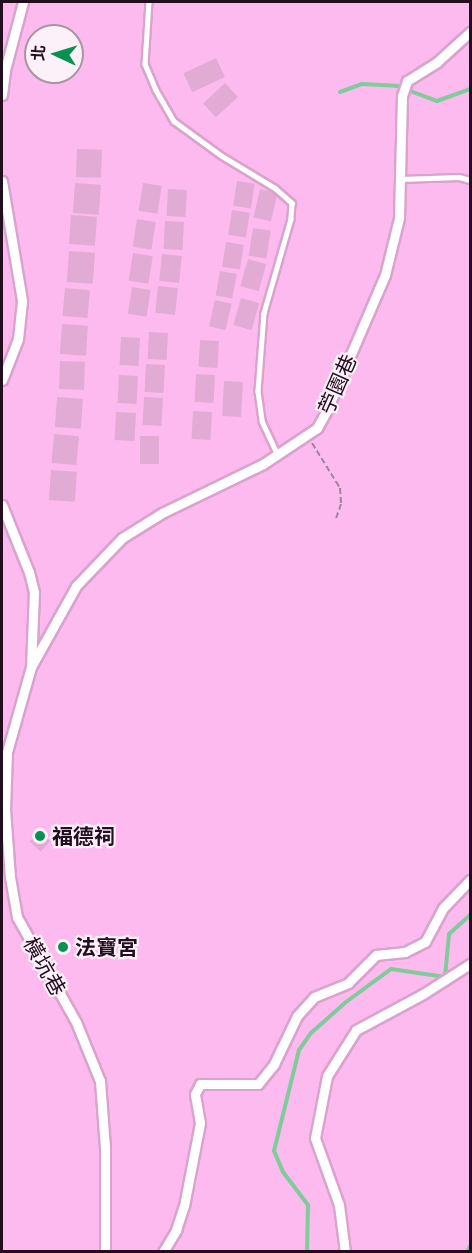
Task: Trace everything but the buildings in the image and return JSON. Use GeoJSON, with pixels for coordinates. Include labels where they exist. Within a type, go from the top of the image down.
{"type":"FeatureCollection","features":[{"type":"Feature","properties":{"kind":"street"},"geometry":{"type":"LineString","coordinates":[[2,95],[5,70],[23,2]]}},
{"type":"Feature","properties":{"kind":"street","name":"苧園巷"},"geometry":{"type":"LineString","coordinates":[[31,667],[76,586],[122,538],[162,513],[278,455],[317,428],[385,275],[399,218],[402,96],[407,81],[437,62],[471,32]]}},
{"type":"Feature","properties":{"kind":"street"},"geometry":{"type":"LineString","coordinates":[[2,181],[22,301],[18,339],[2,380]]}},
{"type":"Feature","properties":{"kind":"street","name":"橫坑巷"},"geometry":{"type":"LineString","coordinates":[[2,505],[29,572],[34,592],[31,667],[7,752],[5,808],[10,877],[17,917],[76,1023],[100,1081],[105,1147],[105,1251]]}},
{"type":"Feature","properties":{"kind":"street"},"geometry":{"type":"LineString","coordinates":[[163,1251],[176,1230],[184,1206],[200,1123],[195,1094],[201,1084],[258,1084],[274,1064],[297,1016],[314,997],[348,983],[376,955],[405,952],[425,942],[443,908],[471,880]]}},
{"type":"Feature","properties":{"kind":"street"},"geometry":{"type":"LineString","coordinates":[[345,1251],[339,1205],[315,1138],[327,1076],[356,1030],[423,994],[471,964]]}},
{"type":"Feature","properties":{"kind":"lane"},"geometry":{"type":"LineString","coordinates":[[149,2],[145,64],[156,90],[174,121],[222,156],[275,188],[292,203],[291,219],[264,313],[258,391],[262,421],[278,455]]}},
{"type":"Feature","properties":{"kind":"lane"},"geometry":{"type":"LineString","coordinates":[[400,179],[459,177],[471,180]]}},
{"type":"Feature","properties":{"kind":"path"},"geometry":{"type":"LineString","coordinates":[[307,436],[340,488],[341,504],[335,521]]}},
{"type":"Feature","properties":{"kind":"shaded area"},"geometry":{"type":"Polygon","coordinates":[[[2,2],[470,2],[470,1251],[2,1251],[2,2]]]}},
{"type":"Feature","properties":{"kind":"waterway"},"geometry":{"type":"LineString","coordinates":[[340,92],[362,84],[397,86],[437,101],[470,89]]}},
{"type":"Feature","properties":{"kind":"waterway"},"geometry":{"type":"LineString","coordinates":[[307,1252],[308,1205],[283,1172],[274,1151],[299,1050],[311,1033],[346,1002],[391,969],[445,977],[449,934],[470,915]]}},
{"type":"Feature","properties":{"kind":"waterway"},"geometry":{"type":"LineString","coordinates":[[467,1252],[470,1246]]}},
{"type":"Feature","properties":{"kind":"place","name":"福德祠"},"geometry":{"type":"Point","coordinates":[40,836]}},
{"type":"Feature","properties":{"kind":"place","name":"法寶宮"},"geometry":{"type":"Point","coordinates":[63,947]}}]}
